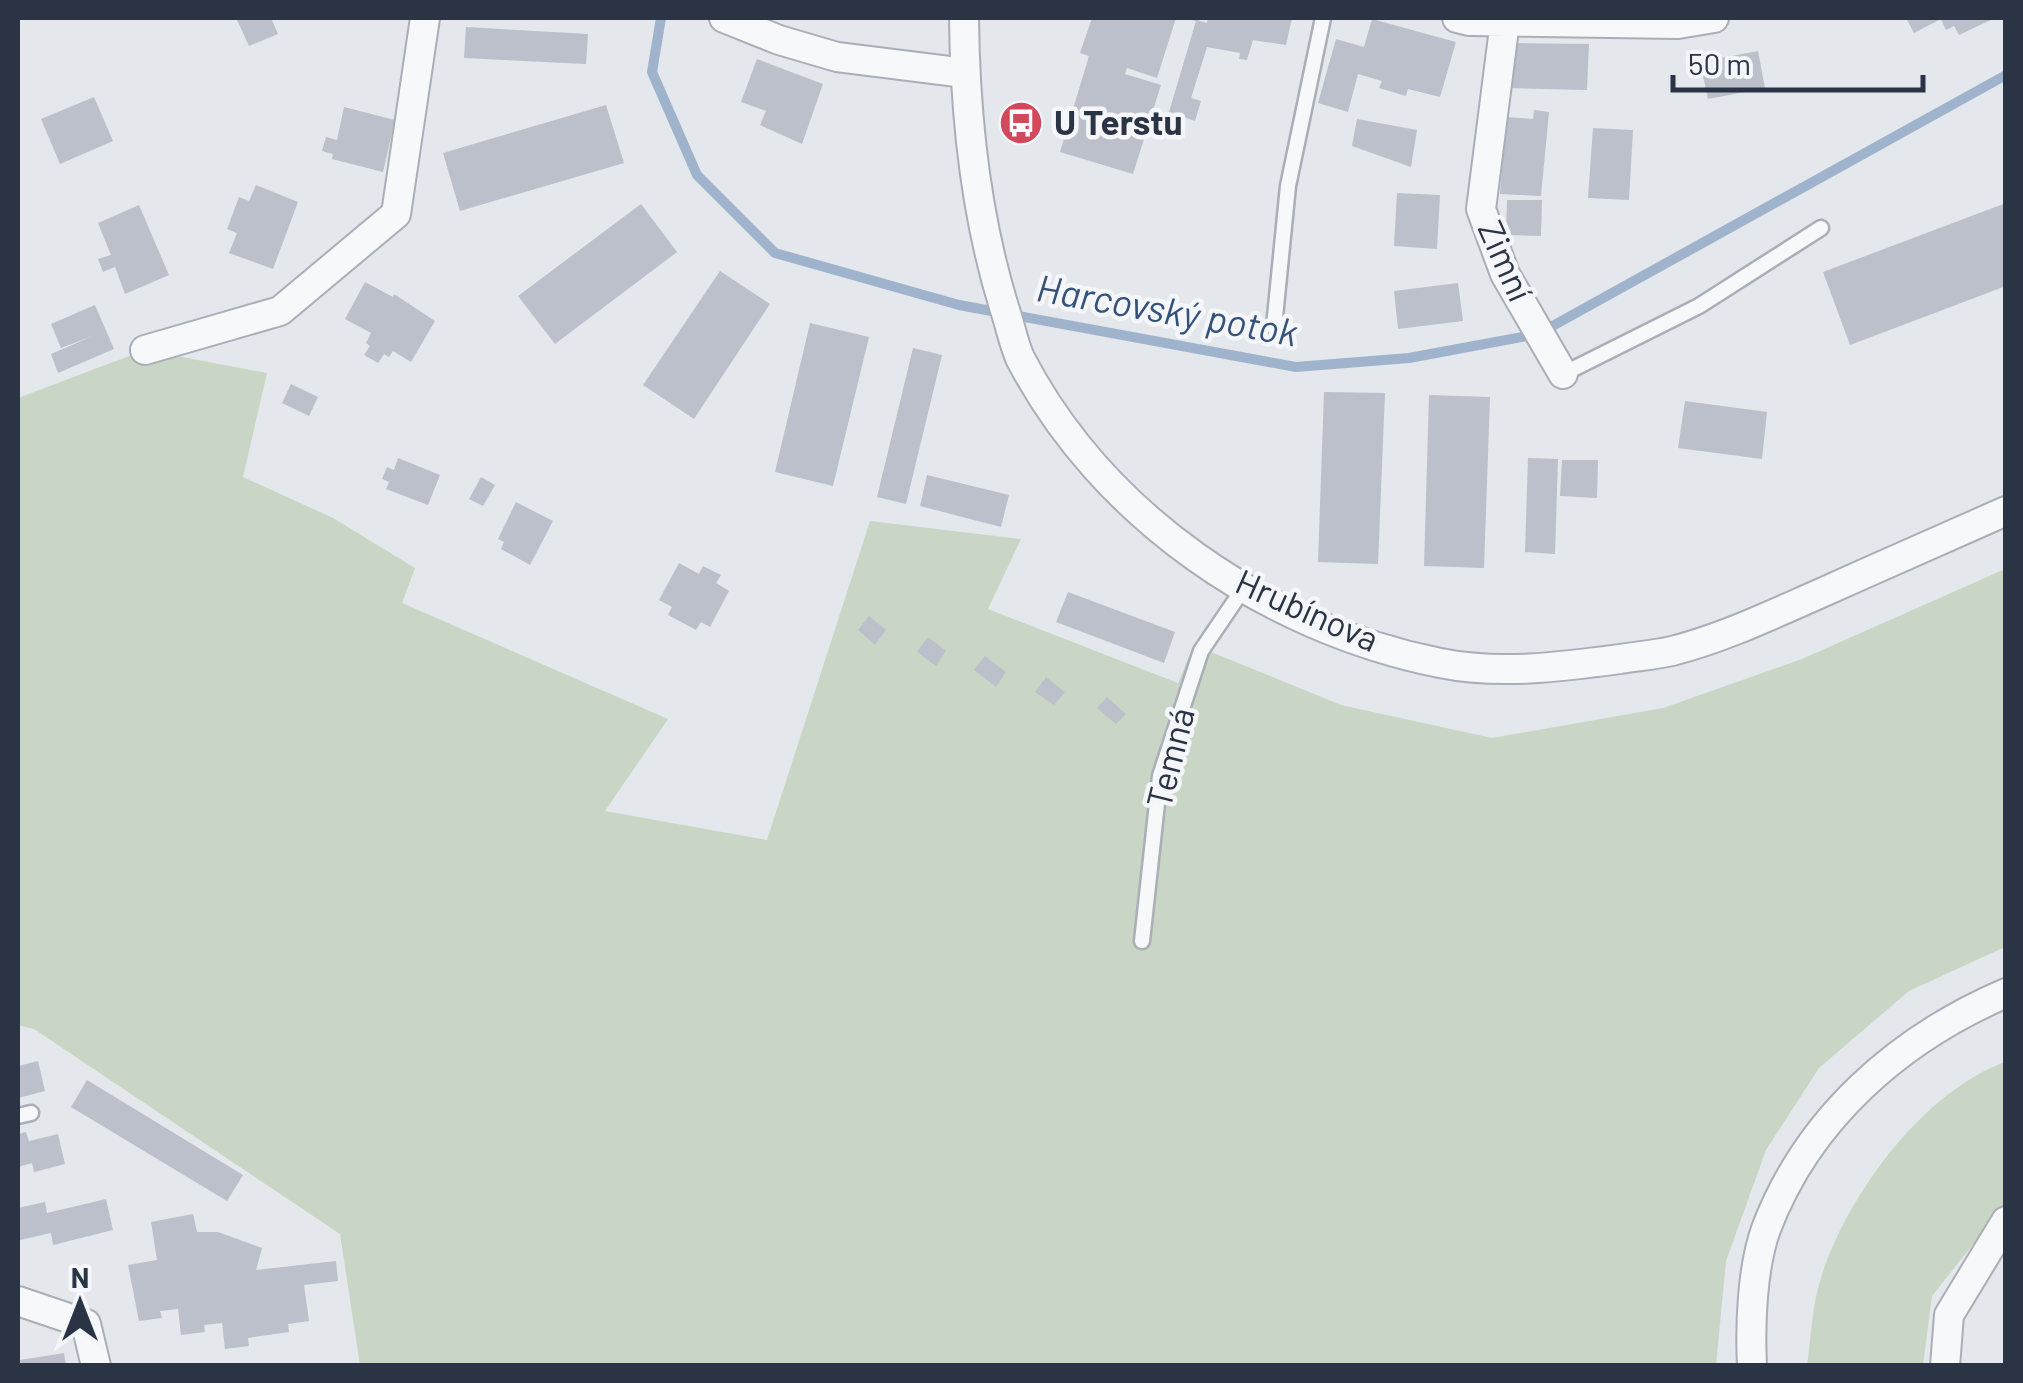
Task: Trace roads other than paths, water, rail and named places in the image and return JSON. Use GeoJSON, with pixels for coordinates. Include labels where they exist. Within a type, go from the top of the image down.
{"type":"FeatureCollection","features":[{"type":"Feature","properties":{"kind":"street"},"geometry":{"type":"LineString","coordinates":[[145,350],[280,311],[396,214],[425,18]]}},
{"type":"Feature","properties":{"kind":"street"},"geometry":{"type":"LineString","coordinates":[[724,18],[779,40],[838,56],[965,73]]}},
{"type":"Feature","properties":{"kind":"street","name":"Hrubínova"},"geometry":{"type":"LineString","coordinates":[[964,18],[968,124],[992,267],[1018,354],[1086,458],[1159,529],[1243,589],[1373,644],[1441,663],[1512,669],[1562,667],[1671,652],[1748,625],[2006,511]]}},
{"type":"Feature","properties":{"kind":"street"},"geometry":{"type":"LineString","coordinates":[[1457,18],[1678,24],[1714,18]]}},
{"type":"Feature","properties":{"kind":"street","name":"Zimní"},"geometry":{"type":"LineString","coordinates":[[1505,22],[1481,209],[1505,274],[1558,364]]}},
{"type":"Feature","properties":{"kind":"street"},"geometry":{"type":"LineString","coordinates":[[1752,1366],[1750,1319],[1766,1230],[1805,1152],[1866,1081],[1903,1049],[1935,1028],[2006,993]]}},
{"type":"Feature","properties":{"kind":"street"},"geometry":{"type":"LineString","coordinates":[[1945,1366],[1949,1315],[2006,1222]]}},
{"type":"Feature","properties":{"kind":"street"},"geometry":{"type":"LineString","coordinates":[[18,1301],[86,1324],[96,1366]]}},
{"type":"Feature","properties":{"kind":"lane"},"geometry":{"type":"LineString","coordinates":[[1274,327],[1288,186],[1323,18]]}},
{"type":"Feature","properties":{"kind":"lane"},"geometry":{"type":"LineString","coordinates":[[1558,364],[1699,306],[1821,228]]}},
{"type":"Feature","properties":{"kind":"lane","name":"Temná"},"geometry":{"type":"LineString","coordinates":[[1142,941],[1160,776],[1201,651],[1243,589]]}},
{"type":"Feature","properties":{"kind":"waterway","name":"Harcovský potok"},"geometry":{"type":"LineString","coordinates":[[661,18],[652,72],[697,175],[775,253],[959,305],[1296,367],[1409,358],[1538,334],[2006,75]]}},
{"type":"Feature","properties":{"kind":"place","name":"U Terstu"},"geometry":{"type":"Point","coordinates":[1021,123]}}]}
